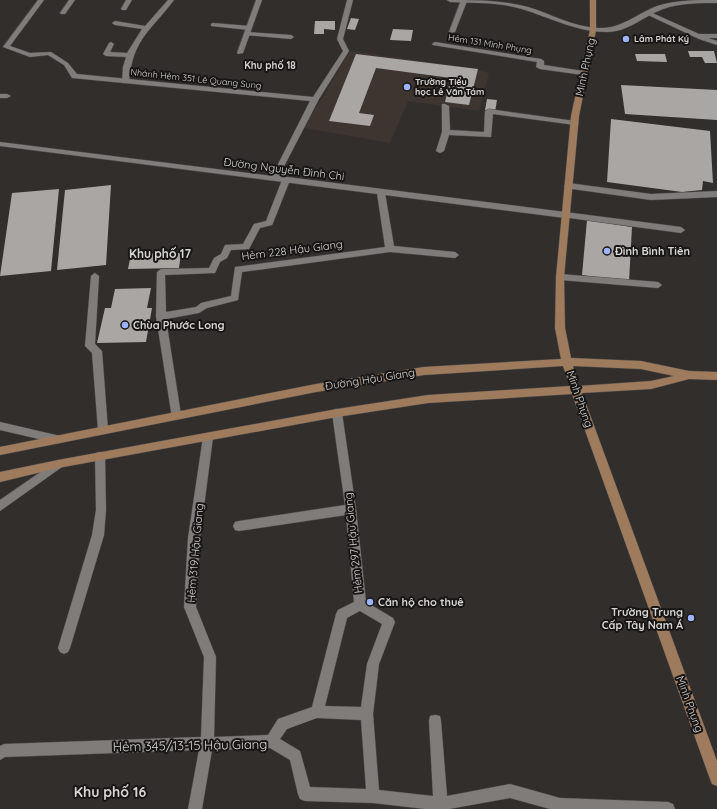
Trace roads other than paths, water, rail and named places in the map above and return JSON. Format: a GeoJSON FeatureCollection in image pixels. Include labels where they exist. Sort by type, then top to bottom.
{"type":"FeatureCollection","features":[{"type":"Feature","properties":{"kind":"main road","name":"Minh Phụng"},"geometry":{"type":"LineString","coordinates":[[593,0],[593,30],[583,73],[575,122],[565,215],[560,277],[560,328],[567,362],[576,390],[717,779]]}},
{"type":"Feature","properties":{"kind":"main road","name":"Đường Hậu Giang"},"geometry":{"type":"LineString","coordinates":[[0,451],[316,388],[424,371],[567,362],[640,365],[688,375],[717,376]]}},
{"type":"Feature","properties":{"kind":"main road","name":"Đường Hậu Giang"},"geometry":{"type":"LineString","coordinates":[[0,477],[100,456],[337,413],[428,399],[651,385],[688,375]]}},
{"type":"Feature","properties":{"kind":"street","name":"Nhánh Hẻm 351 Lê Quang Sung"},"geometry":{"type":"LineString","coordinates":[[41,0],[6,48],[30,55],[49,53],[66,64],[75,76],[315,99]]}},
{"type":"Feature","properties":{"kind":"street"},"geometry":{"type":"LineString","coordinates":[[63,13],[72,0]]}},
{"type":"Feature","properties":{"kind":"street"},"geometry":{"type":"LineString","coordinates":[[124,9],[129,0]]}},
{"type":"Feature","properties":{"kind":"street"},"geometry":{"type":"LineString","coordinates":[[125,81],[125,68],[129,55],[146,28],[171,0]]}},
{"type":"Feature","properties":{"kind":"street"},"geometry":{"type":"LineString","coordinates":[[240,53],[259,0]]}},
{"type":"Feature","properties":{"kind":"street"},"geometry":{"type":"LineString","coordinates":[[274,179],[315,99],[346,50],[340,39],[350,0]]}},
{"type":"Feature","properties":{"kind":"street"},"geometry":{"type":"LineString","coordinates":[[450,0],[513,4],[550,18],[593,30],[619,29],[664,6],[681,2],[716,0]]}},
{"type":"Feature","properties":{"kind":"street"},"geometry":{"type":"LineString","coordinates":[[452,32],[464,0]]}},
{"type":"Feature","properties":{"kind":"street"},"geometry":{"type":"LineString","coordinates":[[648,14],[704,40],[717,43]]}},
{"type":"Feature","properties":{"kind":"street"},"geometry":{"type":"LineString","coordinates":[[115,24],[146,28]]}},
{"type":"Feature","properties":{"kind":"street"},"geometry":{"type":"LineString","coordinates":[[213,25],[291,37]]}},
{"type":"Feature","properties":{"kind":"street"},"geometry":{"type":"LineString","coordinates":[[698,36],[717,36]]}},
{"type":"Feature","properties":{"kind":"street"},"geometry":{"type":"LineString","coordinates":[[111,44],[106,54],[129,55]]}},
{"type":"Feature","properties":{"kind":"street","name":"Hẻm 131 Minh Phụng"},"geometry":{"type":"LineString","coordinates":[[435,44],[541,61],[540,67],[583,73]]}},
{"type":"Feature","properties":{"kind":"street"},"geometry":{"type":"LineString","coordinates":[[440,151],[446,132],[445,106]]}},
{"type":"Feature","properties":{"kind":"street"},"geometry":{"type":"LineString","coordinates":[[446,132],[488,136],[489,111],[575,122]]}},
{"type":"Feature","properties":{"kind":"street","name":"Đường Nguyễn Đình Chi"},"geometry":{"type":"LineString","coordinates":[[0,144],[681,230]]}},
{"type":"Feature","properties":{"kind":"street","name":"Hẻm 228 Hậu Giang"},"geometry":{"type":"LineString","coordinates":[[176,415],[161,316],[161,272],[212,271],[218,260],[224,256],[228,247],[246,247],[256,226],[269,223],[286,180]]}},
{"type":"Feature","properties":{"kind":"street"},"geometry":{"type":"LineString","coordinates":[[568,186],[651,196],[717,194]]}},
{"type":"Feature","properties":{"kind":"street"},"geometry":{"type":"LineString","coordinates":[[381,193],[390,249]]}},
{"type":"Feature","properties":{"kind":"street","name":"Hẻm 228 Hậu Giang"},"geometry":{"type":"LineString","coordinates":[[161,316],[199,310],[204,305],[234,298],[238,269],[390,249],[455,255]]}},
{"type":"Feature","properties":{"kind":"street"},"geometry":{"type":"LineString","coordinates":[[95,276],[90,346],[97,351],[103,430]]}},
{"type":"Feature","properties":{"kind":"street"},"geometry":{"type":"LineString","coordinates":[[560,277],[658,285]]}},
{"type":"Feature","properties":{"kind":"street","name":"Hẻm 297 Hậu Giang"},"geometry":{"type":"LineString","coordinates":[[337,413],[351,509],[360,605],[389,622],[373,664],[367,714],[373,796]]}},
{"type":"Feature","properties":{"kind":"street","name":"Đường Hậu Giang"},"geometry":{"type":"LineString","coordinates":[[0,426],[56,439]]}},
{"type":"Feature","properties":{"kind":"street","name":"Hẻm 319 Hậu Giang"},"geometry":{"type":"LineString","coordinates":[[195,809],[207,743],[210,657],[190,608],[194,538],[208,437]]}},
{"type":"Feature","properties":{"kind":"street"},"geometry":{"type":"LineString","coordinates":[[64,648],[98,535],[101,510],[100,456]]}},
{"type":"Feature","properties":{"kind":"street","name":"Đường Hậu Giang"},"geometry":{"type":"LineString","coordinates":[[0,506],[58,464]]}},
{"type":"Feature","properties":{"kind":"street"},"geometry":{"type":"LineString","coordinates":[[239,526],[351,509]]}},
{"type":"Feature","properties":{"kind":"street"},"geometry":{"type":"LineString","coordinates":[[316,712],[342,614],[360,605]]}},
{"type":"Feature","properties":{"kind":"street"},"geometry":{"type":"LineString","coordinates":[[272,741],[283,724],[316,712],[367,714]]}},
{"type":"Feature","properties":{"kind":"street"},"geometry":{"type":"LineString","coordinates":[[435,721],[441,807]]}},
{"type":"Feature","properties":{"kind":"street","name":"Hẻm 345/13-15 Hậu Giang"},"geometry":{"type":"LineString","coordinates":[[0,753],[4,750],[272,741],[295,756],[306,794],[373,796]]}},
{"type":"Feature","properties":{"kind":"street"},"geometry":{"type":"LineString","coordinates":[[373,796],[441,807],[510,791],[560,807],[668,809]]}},
{"type":"Feature","properties":{"kind":"place","name":"Lâm Phát Ký"},"geometry":{"type":"Point","coordinates":[626,39]}},
{"type":"Feature","properties":{"kind":"place","name":"Trường Tiểu học Lê Văn Tám"},"geometry":{"type":"Point","coordinates":[407,87]}},
{"type":"Feature","properties":{"kind":"place","name":"Đình Bình Tiên"},"geometry":{"type":"Point","coordinates":[607,251]}},
{"type":"Feature","properties":{"kind":"place","name":"Chùa Phước Long"},"geometry":{"type":"Point","coordinates":[125,325]}},
{"type":"Feature","properties":{"kind":"place","name":"Căn hộ cho thuê"},"geometry":{"type":"Point","coordinates":[370,602]}},
{"type":"Feature","properties":{"kind":"place","name":"Trường Trung Cấp Tây Nam Á"},"geometry":{"type":"Point","coordinates":[691,618]}},
{"type":"Feature","properties":{"kind":"district","name":"Khu phố 18"},"geometry":{"type":"Point","coordinates":[270,65]}},
{"type":"Feature","properties":{"kind":"district","name":"Khu phố 17"},"geometry":{"type":"Point","coordinates":[160,254]}},
{"type":"Feature","properties":{"kind":"district","name":"Khu phố 16"},"geometry":{"type":"Point","coordinates":[110,792]}}]}
